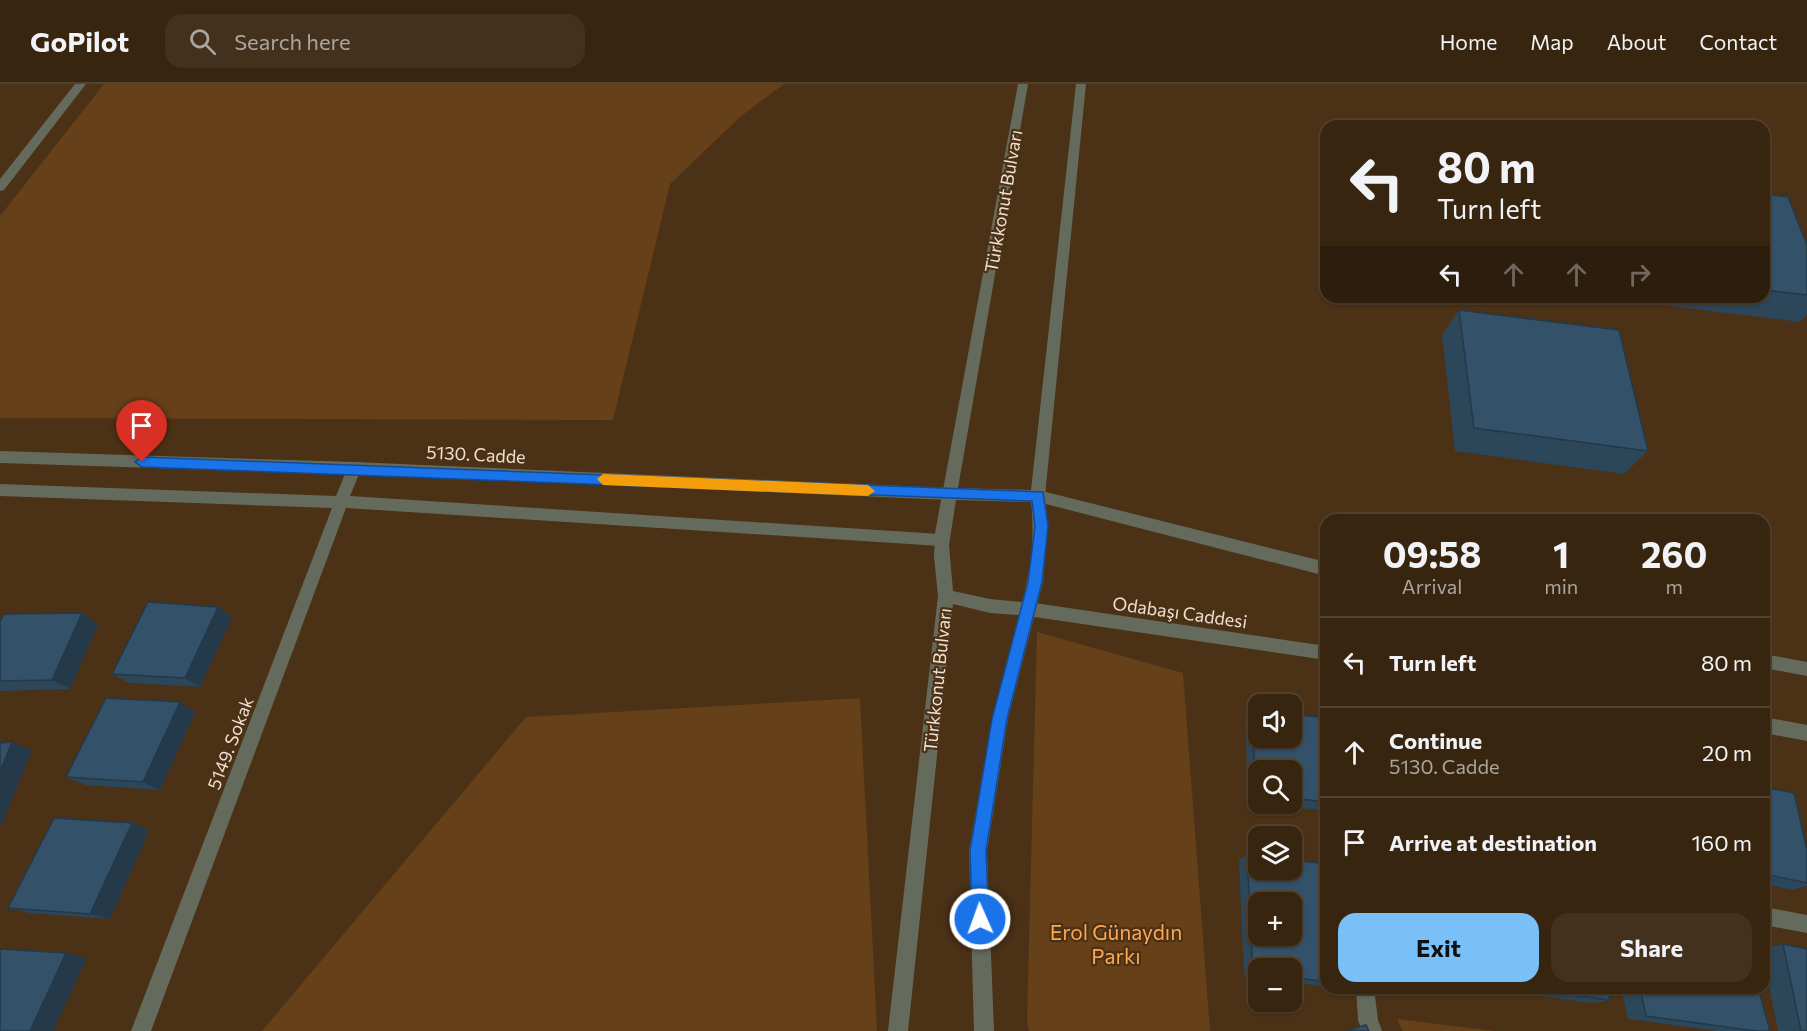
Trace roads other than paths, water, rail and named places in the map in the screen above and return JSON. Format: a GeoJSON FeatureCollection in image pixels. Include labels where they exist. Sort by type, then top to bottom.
{"type":"FeatureCollection","features":[{"type":"Feature","properties":{"kind":"street"},"geometry":{"type":"LineString","coordinates":[[0,187],[81,84]]}},
{"type":"Feature","properties":{"kind":"street","name":"Türkkonut Bulvarı"},"geometry":{"type":"LineString","coordinates":[[898,1031],[946,596],[941,568],[940,540],[1023,84]]}},
{"type":"Feature","properties":{"kind":"street"},"geometry":{"type":"LineString","coordinates":[[984,1031],[978,851],[1000,719],[1040,552],[1041,526],[1038,496],[1081,84]]}},
{"type":"Feature","properties":{"kind":"street","name":"5130. Cadde"},"geometry":{"type":"LineString","coordinates":[[0,458],[354,468],[1038,496]]}},
{"type":"Feature","properties":{"kind":"street","name":"5149. Sokak"},"geometry":{"type":"LineString","coordinates":[[141,1031],[354,468]]}},
{"type":"Feature","properties":{"kind":"street"},"geometry":{"type":"LineString","coordinates":[[0,490],[343,502],[940,540]]}},
{"type":"Feature","properties":{"kind":"street"},"geometry":{"type":"LineString","coordinates":[[1038,496],[1320,567]]}},
{"type":"Feature","properties":{"kind":"street","name":"Odabaşı Caddesi"},"geometry":{"type":"LineString","coordinates":[[946,596],[990,606],[1028,609],[1320,652]]}},
{"type":"Feature","properties":{"kind":"street"},"geometry":{"type":"LineString","coordinates":[[1770,662],[1807,669]]}},
{"type":"Feature","properties":{"kind":"street"},"geometry":{"type":"LineString","coordinates":[[1770,726],[1807,733]]}},
{"type":"Feature","properties":{"kind":"street"},"geometry":{"type":"LineString","coordinates":[[1770,917],[1807,924]]}},
{"type":"Feature","properties":{"kind":"street"},"geometry":{"type":"LineString","coordinates":[[1366,994],[1368,1020],[1372,1031]]}},
{"type":"Feature","properties":{"kind":"park label","name":"Erol Günaydın Parkı"},"geometry":{"type":"Point","coordinates":[1116,943]}}]}
